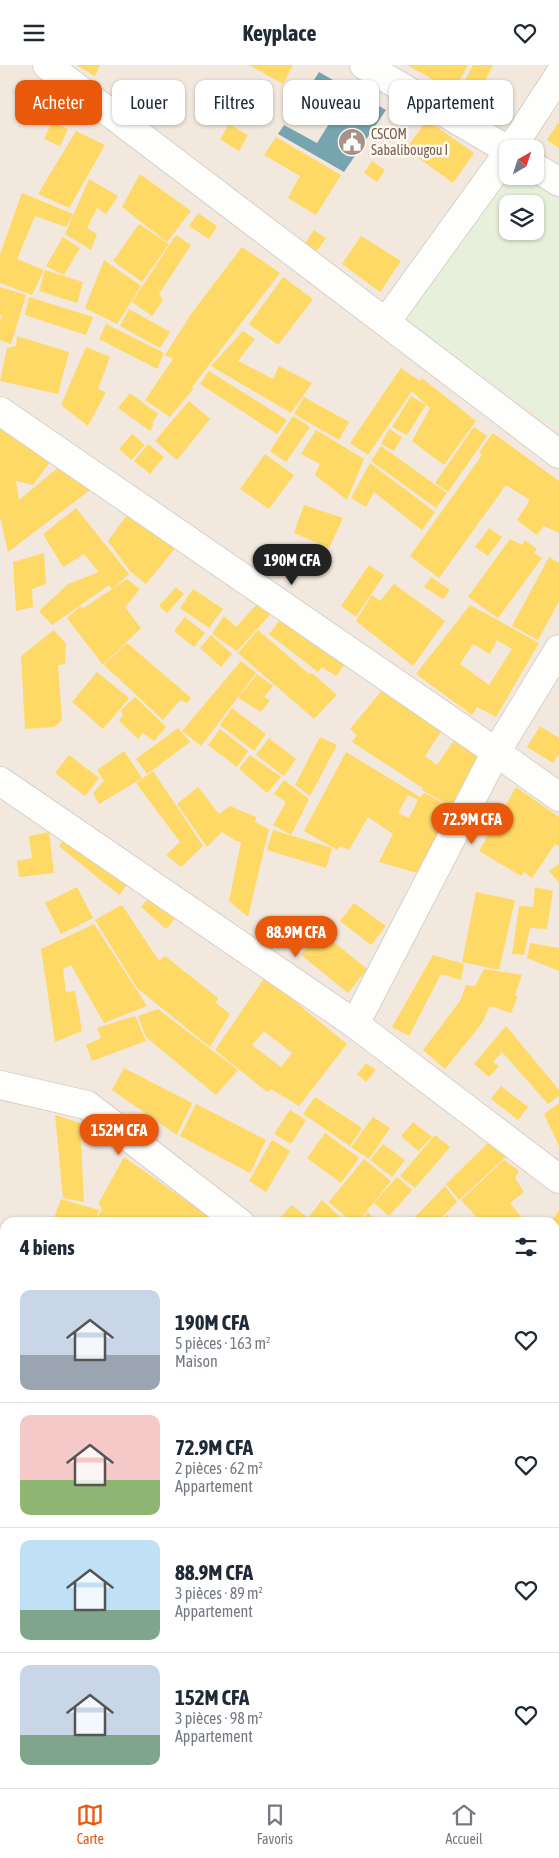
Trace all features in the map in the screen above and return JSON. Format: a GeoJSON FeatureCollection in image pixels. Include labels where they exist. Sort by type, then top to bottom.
{"type":"FeatureCollection","features":[{"type":"Feature","properties":{"kind":"street"},"geometry":{"type":"LineString","coordinates":[[47,65],[559,454]]}},
{"type":"Feature","properties":{"kind":"street"},"geometry":{"type":"LineString","coordinates":[[364,65],[499,145]]}},
{"type":"Feature","properties":{"kind":"street"},"geometry":{"type":"LineString","coordinates":[[516,140],[559,75]]}},
{"type":"Feature","properties":{"kind":"street"},"geometry":{"type":"LineString","coordinates":[[386,323],[499,165]]}},
{"type":"Feature","properties":{"kind":"street"},"geometry":{"type":"LineString","coordinates":[[544,173],[559,182]]}},
{"type":"Feature","properties":{"kind":"street"},"geometry":{"type":"LineString","coordinates":[[0,411],[559,797]]}},
{"type":"Feature","properties":{"kind":"street"},"geometry":{"type":"LineString","coordinates":[[355,1024],[496,752],[559,649]]}},
{"type":"Feature","properties":{"kind":"street"},"geometry":{"type":"LineString","coordinates":[[0,781],[355,1024],[559,1179]]}},
{"type":"Feature","properties":{"kind":"street"},"geometry":{"type":"LineString","coordinates":[[0,1085],[87,1105],[232,1217]]}},
{"type":"Feature","properties":{"kind":"shaded area"},"geometry":{"type":"Polygon","coordinates":[[[0,65],[559,65],[559,1217],[0,1217],[0,65]]]}},
{"type":"Feature","properties":{"kind":"green space"},"geometry":{"type":"Polygon","coordinates":[[[500,185],[537,185],[559,201],[559,430],[388,310],[500,185]]]}},
{"type":"Feature","properties":{"kind":"building: Logements"},"geometry":{"type":"Polygon","coordinates":[[[76,65],[100,65],[95,76],[76,65]]]}},
{"type":"Feature","properties":{"kind":"building: Logements"},"geometry":{"type":"Polygon","coordinates":[[[249,65],[293,65],[285,80],[283,80],[283,84],[249,65]]]}},
{"type":"Feature","properties":{"kind":"building: Logements"},"geometry":{"type":"Polygon","coordinates":[[[407,65],[468,65],[460,80],[434,80],[407,65]]]}},
{"type":"Feature","properties":{"kind":"building: Logements"},"geometry":{"type":"Polygon","coordinates":[[[473,65],[493,65],[486,80],[465,80],[473,65]]]}},
{"type":"Feature","properties":{"kind":"building: Logements"},"geometry":{"type":"Polygon","coordinates":[[[559,124],[559,148],[547,140],[559,124]]]}},
{"type":"Feature","properties":{"kind":"building: Logements"},"geometry":{"type":"Polygon","coordinates":[[[51,125],[59,125],[68,129],[60,146],[44,139],[51,125]]]}},
{"type":"Feature","properties":{"kind":"building: Logements"},"geometry":{"type":"Polygon","coordinates":[[[228,125],[248,135],[239,151],[220,139],[228,125]]]}},
{"type":"Feature","properties":{"kind":"building: Logements"},"geometry":{"type":"Polygon","coordinates":[[[423,125],[434,125],[474,153],[453,183],[406,149],[423,125]]]}},
{"type":"Feature","properties":{"kind":"building: Logements"},"geometry":{"type":"Polygon","coordinates":[[[76,131],[105,145],[69,208],[38,194],[76,131]]]}},
{"type":"Feature","properties":{"kind":"building: Logements"},"geometry":{"type":"Polygon","coordinates":[[[276,137],[341,175],[316,215],[288,198],[300,176],[264,155],[276,137]]]}},
{"type":"Feature","properties":{"kind":"building: Logements"},"geometry":{"type":"Polygon","coordinates":[[[372,161],[385,170],[377,182],[364,173],[372,161]]]}},
{"type":"Feature","properties":{"kind":"building: Logements"},"geometry":{"type":"Polygon","coordinates":[[[140,174],[191,211],[167,242],[122,207],[140,174]]]}},
{"type":"Feature","properties":{"kind":"building: Logements"},"geometry":{"type":"Polygon","coordinates":[[[89,179],[118,196],[106,214],[97,208],[87,228],[97,234],[91,250],[65,234],[89,179]]]}},
{"type":"Feature","properties":{"kind":"building: Logements"},"geometry":{"type":"Polygon","coordinates":[[[22,193],[73,214],[66,227],[35,216],[17,259],[44,270],[32,295],[0,283],[0,254],[22,193]]]}},
{"type":"Feature","properties":{"kind":"building: Logements"},"geometry":{"type":"Polygon","coordinates":[[[198,213],[217,226],[209,239],[189,226],[198,213]]]}},
{"type":"Feature","properties":{"kind":"building: Logements"},"geometry":{"type":"Polygon","coordinates":[[[139,224],[169,244],[142,282],[113,261],[139,224]]]}},
{"type":"Feature","properties":{"kind":"building: Logements"},"geometry":{"type":"Polygon","coordinates":[[[314,230],[326,238],[317,251],[305,243],[314,230]]]}},
{"type":"Feature","properties":{"kind":"building: Logements"},"geometry":{"type":"Polygon","coordinates":[[[176,235],[191,245],[159,294],[163,300],[152,316],[132,302],[176,235]]]}},
{"type":"Feature","properties":{"kind":"building: Logements"},"geometry":{"type":"Polygon","coordinates":[[[361,236],[401,261],[380,292],[342,264],[361,236]]]}},
{"type":"Feature","properties":{"kind":"building: Logements"},"geometry":{"type":"Polygon","coordinates":[[[63,237],[80,248],[64,275],[46,266],[63,237]]]}},
{"type":"Feature","properties":{"kind":"building: Logements"},"geometry":{"type":"Polygon","coordinates":[[[242,247],[280,273],[170,417],[145,400],[173,359],[165,355],[191,314],[242,247]]]}},
{"type":"Feature","properties":{"kind":"building: Logements"},"geometry":{"type":"Polygon","coordinates":[[[104,260],[141,286],[117,324],[85,308],[104,260]]]}},
{"type":"Feature","properties":{"kind":"building: Logements"},"geometry":{"type":"Polygon","coordinates":[[[45,270],[83,282],[77,303],[39,291],[45,270]]]}},
{"type":"Feature","properties":{"kind":"building: Logements"},"geometry":{"type":"Polygon","coordinates":[[[283,277],[313,299],[278,345],[249,324],[283,277]]]}},
{"type":"Feature","properties":{"kind":"building: Logements"},"geometry":{"type":"Polygon","coordinates":[[[0,287],[26,295],[11,344],[0,340],[0,321],[2,315],[0,315],[0,287]]]}},
{"type":"Feature","properties":{"kind":"building: Logements"},"geometry":{"type":"Polygon","coordinates":[[[29,297],[93,317],[86,335],[25,315],[29,297]]]}},
{"type":"Feature","properties":{"kind":"building: Logements"},"geometry":{"type":"Polygon","coordinates":[[[129,309],[170,332],[160,348],[120,326],[129,309]]]}},
{"type":"Feature","properties":{"kind":"building: Logements"},"geometry":{"type":"Polygon","coordinates":[[[106,324],[164,353],[157,369],[99,339],[106,324]]]}},
{"type":"Feature","properties":{"kind":"building: Logements"},"geometry":{"type":"Polygon","coordinates":[[[243,331],[255,339],[238,361],[273,379],[279,366],[312,383],[291,413],[211,366],[243,331]]]}},
{"type":"Feature","properties":{"kind":"building: Logements"},"geometry":{"type":"Polygon","coordinates":[[[17,336],[69,352],[58,394],[0,381],[7,348],[16,346],[17,336]]]}},
{"type":"Feature","properties":{"kind":"building: Logements"},"geometry":{"type":"Polygon","coordinates":[[[86,347],[110,357],[98,389],[106,392],[88,426],[61,405],[86,347]]]}},
{"type":"Feature","properties":{"kind":"building: Logements"},"geometry":{"type":"Polygon","coordinates":[[[401,368],[420,381],[422,378],[476,421],[444,465],[412,441],[430,408],[412,391],[368,455],[350,443],[401,368]]]}},
{"type":"Feature","properties":{"kind":"building: Logements"},"geometry":{"type":"Polygon","coordinates":[[[209,371],[287,420],[277,434],[200,384],[209,371]]]}},
{"type":"Feature","properties":{"kind":"building: Logements"},"geometry":{"type":"Polygon","coordinates":[[[130,393],[158,414],[152,423],[154,424],[150,431],[118,408],[130,393]]]}},
{"type":"Feature","properties":{"kind":"building: Logements"},"geometry":{"type":"Polygon","coordinates":[[[411,396],[426,405],[407,435],[392,427],[411,396]]]}},
{"type":"Feature","properties":{"kind":"building: Logements"},"geometry":{"type":"Polygon","coordinates":[[[304,397],[349,422],[339,440],[294,414],[304,397]]]}},
{"type":"Feature","properties":{"kind":"building: Logements"},"geometry":{"type":"Polygon","coordinates":[[[189,401],[210,419],[177,460],[155,441],[189,401]]]}},
{"type":"Feature","properties":{"kind":"building: Logements"},"geometry":{"type":"Polygon","coordinates":[[[0,415],[56,454],[33,485],[16,481],[19,500],[67,460],[98,484],[8,552],[0,517],[0,415]]]}},
{"type":"Feature","properties":{"kind":"building: Logements"},"geometry":{"type":"Polygon","coordinates":[[[293,416],[310,427],[286,462],[270,451],[293,416]]]}},
{"type":"Feature","properties":{"kind":"building: Logements"},"geometry":{"type":"Polygon","coordinates":[[[474,427],[487,436],[448,492],[435,483],[474,427]]]}},
{"type":"Feature","properties":{"kind":"building: Logements"},"geometry":{"type":"Polygon","coordinates":[[[389,429],[402,437],[394,451],[381,444],[389,429]]]}},
{"type":"Feature","properties":{"kind":"building: Logements"},"geometry":{"type":"Polygon","coordinates":[[[316,430],[364,459],[347,500],[315,475],[320,464],[301,454],[316,430]]]}},
{"type":"Feature","properties":{"kind":"building: Logements"},"geometry":{"type":"Polygon","coordinates":[[[493,433],[559,481],[559,533],[544,526],[537,535],[517,520],[530,500],[506,485],[439,578],[410,556],[482,455],[479,452],[493,433]]]}},
{"type":"Feature","properties":{"kind":"building: Logements"},"geometry":{"type":"Polygon","coordinates":[[[132,434],[145,445],[131,460],[119,449],[132,434]]]}},
{"type":"Feature","properties":{"kind":"building: Logements"},"geometry":{"type":"Polygon","coordinates":[[[148,444],[164,457],[150,474],[134,461],[148,444]]]}},
{"type":"Feature","properties":{"kind":"building: Logements"},"geometry":{"type":"Polygon","coordinates":[[[381,446],[447,493],[436,508],[371,461],[381,446]]]}},
{"type":"Feature","properties":{"kind":"building: Logements"},"geometry":{"type":"Polygon","coordinates":[[[265,454],[294,475],[269,509],[240,489],[265,454]]]}},
{"type":"Feature","properties":{"kind":"building: Logements"},"geometry":{"type":"Polygon","coordinates":[[[370,463],[435,512],[422,530],[374,492],[366,507],[351,498],[370,463]]]}},
{"type":"Feature","properties":{"kind":"building: Logements"},"geometry":{"type":"Polygon","coordinates":[[[304,505],[343,518],[329,548],[294,533],[304,505]]]}},
{"type":"Feature","properties":{"kind":"building: Logements"},"geometry":{"type":"Polygon","coordinates":[[[76,508],[129,574],[112,589],[109,585],[52,625],[39,611],[68,584],[99,572],[84,554],[63,567],[43,534],[76,508]]]}},
{"type":"Feature","properties":{"kind":"building: Logements"},"geometry":{"type":"Polygon","coordinates":[[[127,515],[180,542],[146,584],[130,571],[108,541],[127,515]]]}},
{"type":"Feature","properties":{"kind":"building: Logements"},"geometry":{"type":"Polygon","coordinates":[[[489,528],[502,537],[488,556],[475,547],[489,528]]]}},
{"type":"Feature","properties":{"kind":"building: Logements"},"geometry":{"type":"Polygon","coordinates":[[[510,539],[522,545],[525,540],[537,549],[534,553],[542,558],[498,618],[468,597],[510,539]]]}},
{"type":"Feature","properties":{"kind":"building: Logements"},"geometry":{"type":"Polygon","coordinates":[[[44,553],[46,584],[32,589],[33,607],[16,611],[13,562],[44,553]]]}},
{"type":"Feature","properties":{"kind":"building: Logements"},"geometry":{"type":"Polygon","coordinates":[[[549,557],[559,563],[559,601],[538,640],[512,626],[549,557]]]}},
{"type":"Feature","properties":{"kind":"building: Logements"},"geometry":{"type":"Polygon","coordinates":[[[369,565],[384,575],[356,617],[341,606],[369,565]]]}},
{"type":"Feature","properties":{"kind":"building: Logements"},"geometry":{"type":"Polygon","coordinates":[[[431,577],[450,590],[443,599],[424,587],[431,577]]]}},
{"type":"Feature","properties":{"kind":"building: Logements"},"geometry":{"type":"Polygon","coordinates":[[[127,579],[140,589],[125,607],[141,628],[103,665],[67,618],[81,606],[82,609],[127,579]]]}},
{"type":"Feature","properties":{"kind":"building: Logements"},"geometry":{"type":"Polygon","coordinates":[[[394,584],[445,621],[413,666],[356,621],[372,595],[380,601],[394,584]]]}},
{"type":"Feature","properties":{"kind":"building: Logements"},"geometry":{"type":"Polygon","coordinates":[[[176,587],[184,594],[167,613],[159,606],[176,587]]]}},
{"type":"Feature","properties":{"kind":"building: Logements"},"geometry":{"type":"Polygon","coordinates":[[[193,589],[223,609],[209,628],[180,608],[193,589]]]}},
{"type":"Feature","properties":{"kind":"building: Logements"},"geometry":{"type":"Polygon","coordinates":[[[260,601],[274,610],[237,651],[212,634],[224,616],[236,627],[260,601]]]}},
{"type":"Feature","properties":{"kind":"building: Logements"},"geometry":{"type":"Polygon","coordinates":[[[470,605],[539,643],[496,717],[477,707],[472,715],[416,674],[470,605]],[[497,640],[490,654],[473,644],[460,664],[489,685],[512,649],[497,640]]]}},
{"type":"Feature","properties":{"kind":"building: Logements"},"geometry":{"type":"Polygon","coordinates":[[[185,617],[205,633],[194,647],[174,631],[185,617]]]}},
{"type":"Feature","properties":{"kind":"building: Logements"},"geometry":{"type":"Polygon","coordinates":[[[281,619],[347,661],[336,676],[322,667],[318,672],[269,634],[281,619]]]}},
{"type":"Feature","properties":{"kind":"building: Logements"},"geometry":{"type":"Polygon","coordinates":[[[54,630],[66,644],[65,664],[58,665],[62,720],[54,727],[25,729],[21,656],[54,630]]]}},
{"type":"Feature","properties":{"kind":"building: Logements"},"geometry":{"type":"Polygon","coordinates":[[[258,630],[309,674],[312,673],[337,695],[314,719],[238,653],[258,630]]]}},
{"type":"Feature","properties":{"kind":"building: Logements"},"geometry":{"type":"Polygon","coordinates":[[[211,635],[232,654],[221,667],[200,648],[211,635]]]}},
{"type":"Feature","properties":{"kind":"building: Logements"},"geometry":{"type":"Polygon","coordinates":[[[127,643],[191,698],[187,703],[180,700],[163,720],[104,665],[127,643]]]}},
{"type":"Feature","properties":{"kind":"building: Logements"},"geometry":{"type":"Polygon","coordinates":[[[241,661],[256,673],[201,746],[182,731],[241,661]]]}},
{"type":"Feature","properties":{"kind":"building: Logements"},"geometry":{"type":"Polygon","coordinates":[[[97,672],[129,698],[103,729],[72,702],[97,672]]]}},
{"type":"Feature","properties":{"kind":"building: Logements"},"geometry":{"type":"Polygon","coordinates":[[[257,674],[273,686],[264,697],[270,700],[261,712],[238,698],[257,674]]]}},
{"type":"Feature","properties":{"kind":"building: Logements"},"geometry":{"type":"Polygon","coordinates":[[[384,688],[442,730],[425,756],[437,765],[455,739],[481,758],[454,808],[422,790],[423,788],[352,742],[357,735],[350,729],[384,688]]]}},
{"type":"Feature","properties":{"kind":"building: Logements"},"geometry":{"type":"Polygon","coordinates":[[[135,697],[166,727],[154,741],[143,733],[138,739],[119,721],[123,715],[121,710],[135,697]]]}},
{"type":"Feature","properties":{"kind":"building: Logements"},"geometry":{"type":"Polygon","coordinates":[[[232,708],[266,734],[254,751],[220,725],[232,708]]]}},
{"type":"Feature","properties":{"kind":"building: Logements"},"geometry":{"type":"Polygon","coordinates":[[[540,726],[559,738],[559,754],[553,763],[527,747],[540,726]]]}},
{"type":"Feature","properties":{"kind":"building: Logements"},"geometry":{"type":"Polygon","coordinates":[[[178,728],[190,742],[147,774],[136,759],[178,728]]]}},
{"type":"Feature","properties":{"kind":"building: Logements"},"geometry":{"type":"Polygon","coordinates":[[[220,729],[248,751],[237,767],[208,745],[220,729]]]}},
{"type":"Feature","properties":{"kind":"building: Logements"},"geometry":{"type":"Polygon","coordinates":[[[320,737],[337,745],[310,796],[295,785],[320,737]]]}},
{"type":"Feature","properties":{"kind":"building: Logements"},"geometry":{"type":"Polygon","coordinates":[[[269,738],[296,759],[284,776],[256,755],[269,738]]]}},
{"type":"Feature","properties":{"kind":"building: Logements"},"geometry":{"type":"Polygon","coordinates":[[[124,751],[142,778],[99,804],[93,793],[104,781],[97,770],[124,751]]]}},
{"type":"Feature","properties":{"kind":"building: Logements"},"geometry":{"type":"Polygon","coordinates":[[[346,752],[420,797],[424,793],[453,808],[417,873],[379,862],[393,834],[368,817],[349,850],[340,846],[337,850],[304,831],[346,752]],[[408,795],[398,813],[409,818],[418,800],[408,795]]]}},
{"type":"Feature","properties":{"kind":"building: Logements"},"geometry":{"type":"Polygon","coordinates":[[[69,755],[99,778],[85,796],[55,773],[69,755]]]}},
{"type":"Feature","properties":{"kind":"building: Logements"},"geometry":{"type":"Polygon","coordinates":[[[250,755],[281,777],[267,793],[239,769],[250,755]]]}},
{"type":"Feature","properties":{"kind":"building: Logements"},"geometry":{"type":"Polygon","coordinates":[[[153,771],[203,846],[181,867],[166,855],[180,842],[136,783],[153,771]]]}},
{"type":"Feature","properties":{"kind":"building: Logements"},"geometry":{"type":"Polygon","coordinates":[[[284,780],[309,799],[291,835],[273,825],[286,802],[274,794],[284,780]]]}},
{"type":"Feature","properties":{"kind":"building: Logements"},"geometry":{"type":"Polygon","coordinates":[[[198,787],[219,814],[230,806],[256,817],[255,822],[269,829],[248,917],[229,901],[241,842],[222,832],[207,847],[177,804],[198,787]]]}},
{"type":"Feature","properties":{"kind":"building: Logements"},"geometry":{"type":"Polygon","coordinates":[[[516,787],[559,817],[559,846],[555,844],[532,878],[524,872],[521,876],[479,851],[516,787]]]}},
{"type":"Feature","properties":{"kind":"building: Logements"},"geometry":{"type":"Polygon","coordinates":[[[273,830],[332,848],[326,868],[267,850],[273,830]]]}},
{"type":"Feature","properties":{"kind":"building: Logements"},"geometry":{"type":"Polygon","coordinates":[[[49,832],[54,873],[19,877],[17,861],[32,858],[29,836],[49,832]]]}},
{"type":"Feature","properties":{"kind":"building: Logements"},"geometry":{"type":"Polygon","coordinates":[[[70,832],[131,880],[119,895],[59,846],[70,832]]]}},
{"type":"Feature","properties":{"kind":"building: Logements"},"geometry":{"type":"Polygon","coordinates":[[[559,864],[559,883],[549,871],[559,864]]]}},
{"type":"Feature","properties":{"kind":"building: Logements"},"geometry":{"type":"Polygon","coordinates":[[[77,887],[93,918],[61,934],[45,903],[77,887]]]}},
{"type":"Feature","properties":{"kind":"building: Logements"},"geometry":{"type":"Polygon","coordinates":[[[535,887],[553,891],[547,929],[530,928],[524,955],[512,954],[519,906],[533,907],[535,887]]]}},
{"type":"Feature","properties":{"kind":"building: Logements"},"geometry":{"type":"Polygon","coordinates":[[[476,892],[515,900],[499,970],[462,962],[476,892]]]}},
{"type":"Feature","properties":{"kind":"building: Logements"},"geometry":{"type":"Polygon","coordinates":[[[152,894],[177,916],[166,929],[141,907],[152,894]]]}},
{"type":"Feature","properties":{"kind":"building: Logements"},"geometry":{"type":"Polygon","coordinates":[[[354,903],[386,926],[371,945],[340,921],[354,903]]]}},
{"type":"Feature","properties":{"kind":"building: Logements"},"geometry":{"type":"Polygon","coordinates":[[[122,905],[159,961],[165,956],[218,998],[216,1003],[230,1014],[210,1047],[137,988],[95,920],[122,905]]]}},
{"type":"Feature","properties":{"kind":"building: Logements"},"geometry":{"type":"Polygon","coordinates":[[[94,924],[147,1006],[104,1023],[71,965],[63,969],[66,992],[75,991],[82,1031],[55,1042],[41,949],[94,924]]]}},
{"type":"Feature","properties":{"kind":"building: Logements"},"geometry":{"type":"Polygon","coordinates":[[[320,931],[367,969],[348,993],[301,955],[320,931]]]}},
{"type":"Feature","properties":{"kind":"building: Logements"},"geometry":{"type":"Polygon","coordinates":[[[530,943],[559,948],[559,971],[527,958],[530,943]]]}},
{"type":"Feature","properties":{"kind":"building: Logements"},"geometry":{"type":"Polygon","coordinates":[[[433,955],[464,964],[461,980],[441,974],[409,1036],[392,1027],[433,955]]]}},
{"type":"Feature","properties":{"kind":"building: Logements"},"geometry":{"type":"Polygon","coordinates":[[[484,969],[522,975],[515,995],[518,996],[511,1013],[490,1006],[482,1023],[445,1069],[423,1050],[460,1001],[466,985],[475,986],[484,969]]]}},
{"type":"Feature","properties":{"kind":"building: Logements"},"geometry":{"type":"Polygon","coordinates":[[[265,977],[347,1044],[299,1106],[271,1089],[267,1092],[215,1050],[265,977]],[[264,1031],[252,1045],[281,1067],[292,1053],[264,1031]]]}},
{"type":"Feature","properties":{"kind":"building: Logements"},"geometry":{"type":"Polygon","coordinates":[[[158,1009],[238,1070],[216,1095],[146,1037],[138,1016],[158,1009]]]}},
{"type":"Feature","properties":{"kind":"building: Logements"},"geometry":{"type":"Polygon","coordinates":[[[135,1016],[146,1041],[92,1061],[86,1045],[101,1038],[97,1028],[135,1016]]]}},
{"type":"Feature","properties":{"kind":"building: Logements"},"geometry":{"type":"Polygon","coordinates":[[[506,1026],[559,1090],[559,1096],[548,1104],[502,1052],[493,1062],[499,1066],[489,1077],[474,1064],[506,1026]]]}},
{"type":"Feature","properties":{"kind":"building: Logements"},"geometry":{"type":"Polygon","coordinates":[[[366,1063],[376,1070],[366,1082],[357,1074],[366,1063]]]}},
{"type":"Feature","properties":{"kind":"building: Logements"},"geometry":{"type":"Polygon","coordinates":[[[124,1068],[192,1103],[177,1135],[112,1090],[124,1068]]]}},
{"type":"Feature","properties":{"kind":"building: Logements"},"geometry":{"type":"Polygon","coordinates":[[[501,1086],[528,1107],[518,1120],[491,1099],[501,1086]]]}},
{"type":"Feature","properties":{"kind":"building: Logements"},"geometry":{"type":"Polygon","coordinates":[[[315,1097],[362,1128],[350,1146],[303,1114],[315,1097]]]}},
{"type":"Feature","properties":{"kind":"building: Logements"},"geometry":{"type":"Polygon","coordinates":[[[559,1103],[559,1146],[544,1114],[559,1103]]]}},
{"type":"Feature","properties":{"kind":"building: Logements"},"geometry":{"type":"Polygon","coordinates":[[[196,1104],[266,1140],[250,1173],[180,1136],[196,1104]]]}},
{"type":"Feature","properties":{"kind":"building: Logements"},"geometry":{"type":"Polygon","coordinates":[[[290,1110],[306,1120],[291,1144],[274,1134],[290,1110]]]}},
{"type":"Feature","properties":{"kind":"building: Logements"},"geometry":{"type":"Polygon","coordinates":[[[55,1115],[80,1123],[84,1202],[63,1198],[55,1115]]]}},
{"type":"Feature","properties":{"kind":"building: Logements"},"geometry":{"type":"Polygon","coordinates":[[[373,1117],[390,1128],[369,1159],[351,1147],[373,1117]]]}},
{"type":"Feature","properties":{"kind":"building: Logements"},"geometry":{"type":"Polygon","coordinates":[[[413,1122],[432,1137],[418,1151],[401,1136],[413,1122]]]}},
{"type":"Feature","properties":{"kind":"building: Logements"},"geometry":{"type":"Polygon","coordinates":[[[325,1133],[359,1158],[341,1183],[307,1158],[325,1133]]]}},
{"type":"Feature","properties":{"kind":"building: Logements"},"geometry":{"type":"Polygon","coordinates":[[[435,1135],[450,1147],[415,1188],[400,1176],[435,1135]]]}},
{"type":"Feature","properties":{"kind":"building: Logements"},"geometry":{"type":"Polygon","coordinates":[[[272,1140],[290,1151],[266,1192],[249,1181],[272,1140]]]}},
{"type":"Feature","properties":{"kind":"building: Logements"},"geometry":{"type":"Polygon","coordinates":[[[491,1140],[507,1156],[459,1200],[446,1184],[491,1140]]]}},
{"type":"Feature","properties":{"kind":"building: Logements"},"geometry":{"type":"Polygon","coordinates":[[[383,1144],[405,1160],[392,1177],[370,1160],[383,1144]]]}},
{"type":"Feature","properties":{"kind":"building: Logements"},"geometry":{"type":"Polygon","coordinates":[[[124,1157],[209,1217],[98,1217],[102,1208],[98,1204],[124,1157]]]}},
{"type":"Feature","properties":{"kind":"building: Logements"},"geometry":{"type":"Polygon","coordinates":[[[364,1159],[391,1181],[362,1217],[346,1217],[329,1202],[364,1159]]]}},
{"type":"Feature","properties":{"kind":"building: Logements"},"geometry":{"type":"Polygon","coordinates":[[[504,1160],[519,1171],[515,1178],[524,1192],[510,1203],[522,1217],[477,1217],[461,1200],[504,1160]]]}},
{"type":"Feature","properties":{"kind":"building: Logements"},"geometry":{"type":"Polygon","coordinates":[[[397,1177],[412,1190],[389,1216],[374,1203],[397,1177]]]}},
{"type":"Feature","properties":{"kind":"building: Logements"},"geometry":{"type":"Polygon","coordinates":[[[445,1186],[457,1202],[442,1217],[415,1217],[445,1186]]]}},
{"type":"Feature","properties":{"kind":"building: Logements"},"geometry":{"type":"Polygon","coordinates":[[[61,1199],[99,1210],[97,1217],[54,1217],[61,1199]]]}},
{"type":"Feature","properties":{"kind":"building: Logements"},"geometry":{"type":"Polygon","coordinates":[[[322,1200],[340,1217],[309,1217],[322,1200]]]}},
{"type":"Feature","properties":{"kind":"building: Logements"},"geometry":{"type":"Polygon","coordinates":[[[292,1205],[307,1217],[281,1217],[292,1205]]]}},
{"type":"Feature","properties":{"kind":"building: Logements"},"geometry":{"type":"Polygon","coordinates":[[[559,1210],[559,1217],[554,1217],[559,1210]]]}},
{"type":"Feature","properties":{"kind":"building: Logements"},"geometry":{"type":"Polygon","coordinates":[[[368,1212],[372,1217],[364,1217],[368,1212]]]}},
{"type":"Feature","properties":{"kind":"building: Public"},"geometry":{"type":"Polygon","coordinates":[[[319,72],[333,80],[314,80],[319,72]]]}},
{"type":"Feature","properties":{"kind":"building: Public"},"geometry":{"type":"Polygon","coordinates":[[[379,106],[386,110],[379,120],[379,106]]]}},
{"type":"Feature","properties":{"kind":"building: Public"},"geometry":{"type":"Polygon","coordinates":[[[284,125],[317,143],[328,125],[376,125],[344,172],[278,134],[284,125]]]}},
{"type":"Feature","properties":{"kind":"place","name":"CSCOM Sabalibougou I"},"geometry":{"type":"Point","coordinates":[352,142]}}]}
